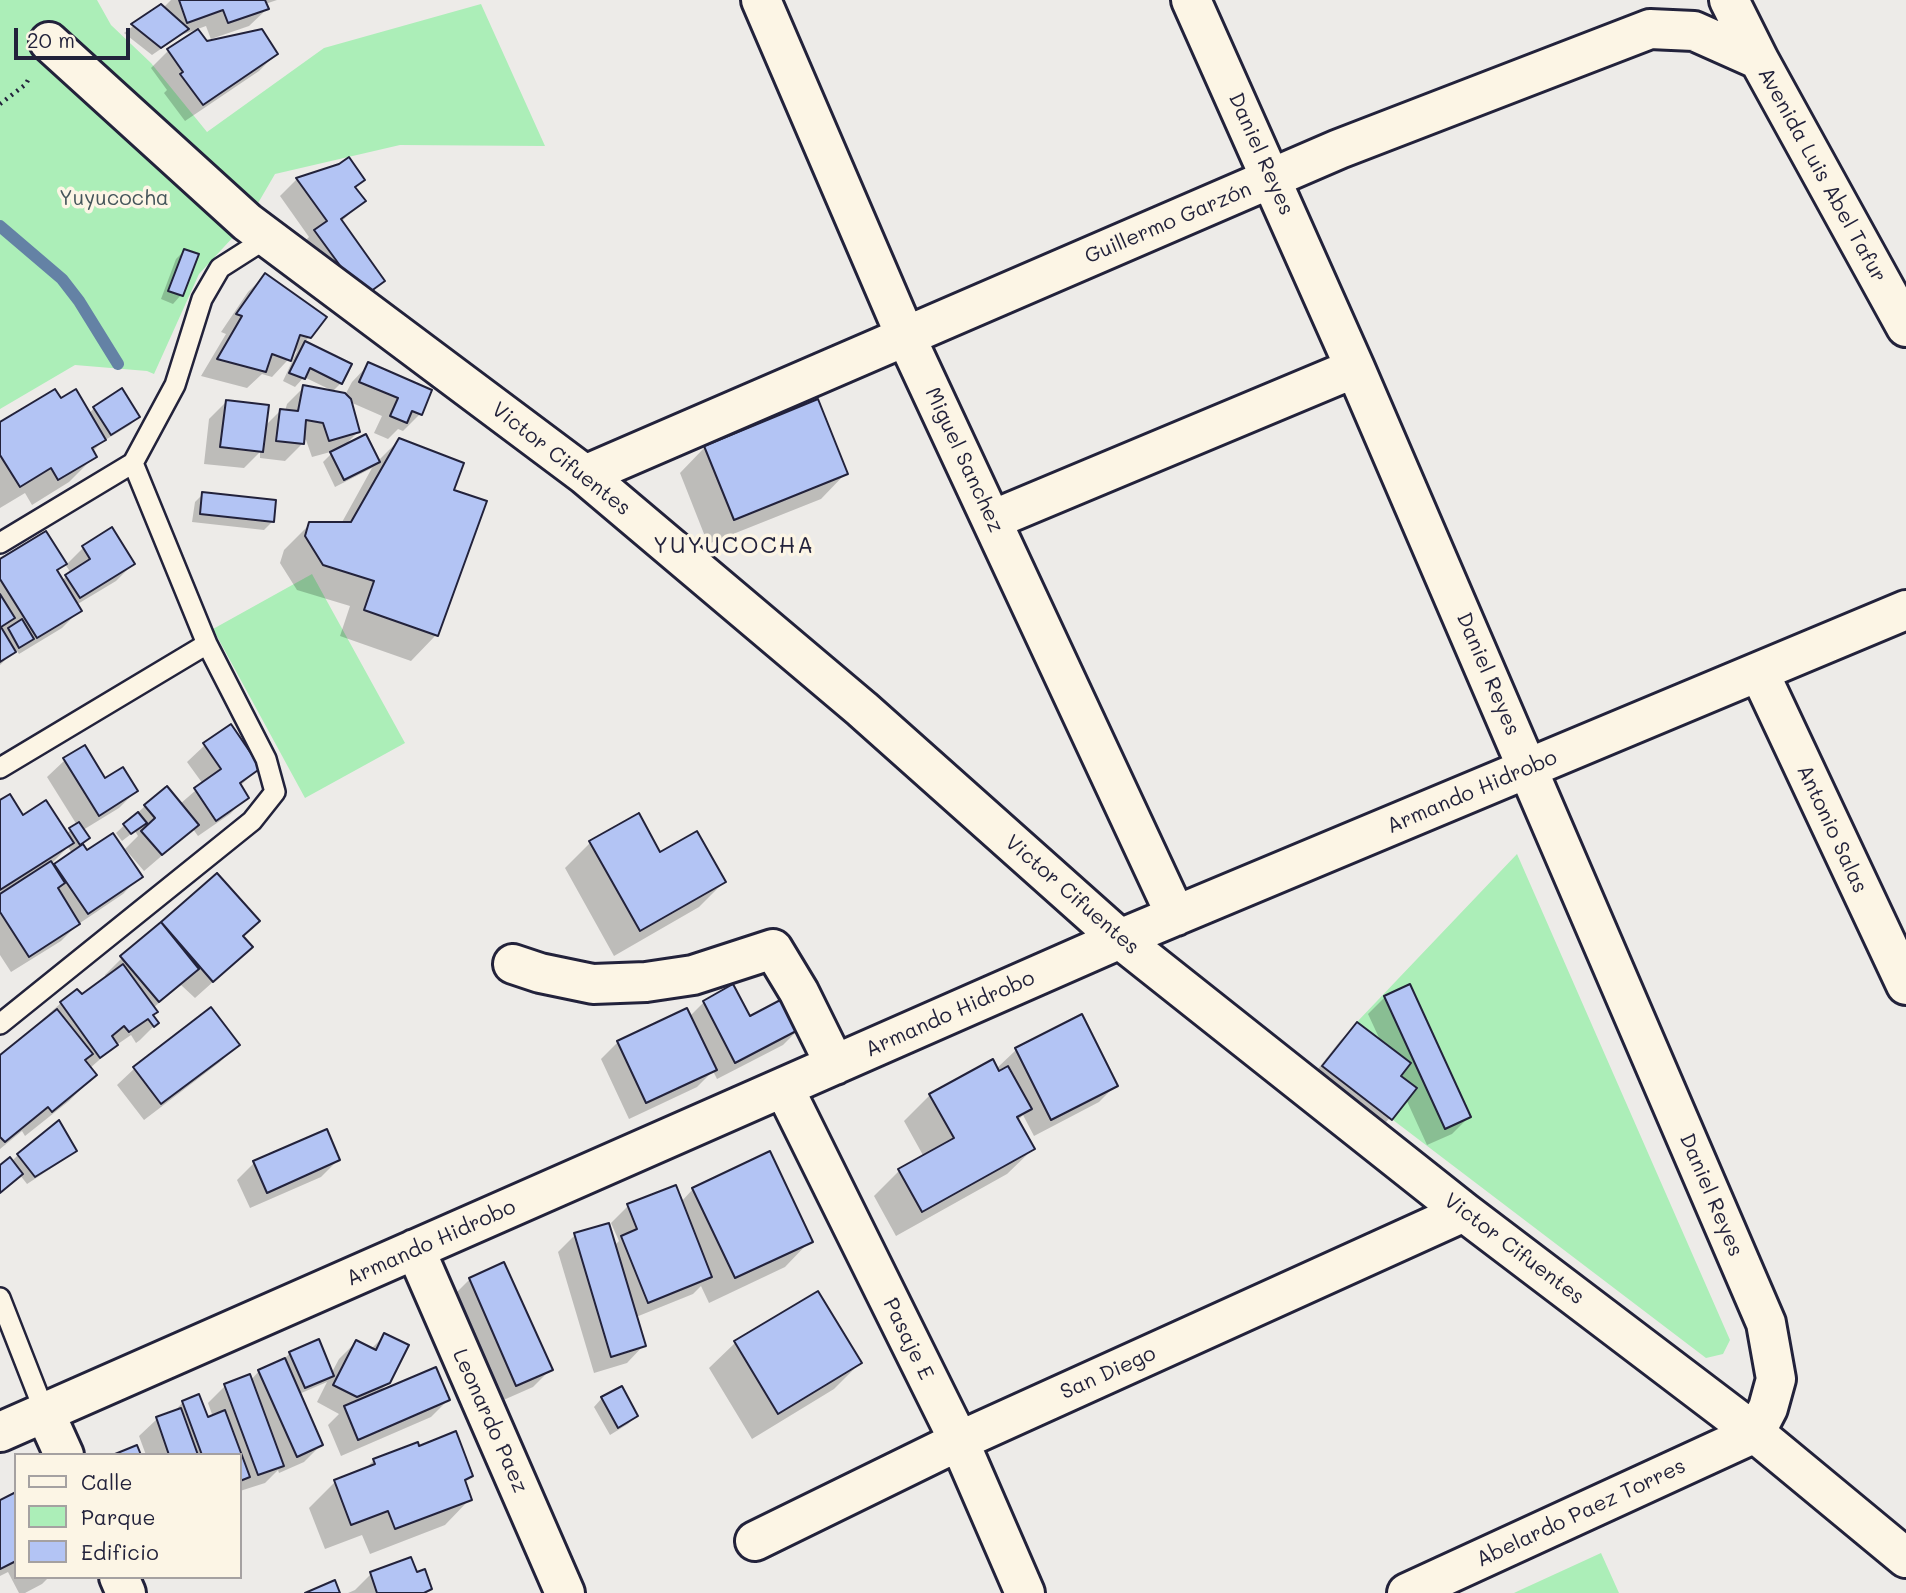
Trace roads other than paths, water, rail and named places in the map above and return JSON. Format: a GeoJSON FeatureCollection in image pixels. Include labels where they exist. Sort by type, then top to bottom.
{"type":"FeatureCollection","features":[{"type":"Feature","properties":{"kind":"street","name":"Miguel Sanchez"},"geometry":{"type":"LineString","coordinates":[[761,0],[905,335],[1176,916]]}},
{"type":"Feature","properties":{"kind":"street","name":"Daniel Reyes"},"geometry":{"type":"LineString","coordinates":[[1191,0],[1272,178],[1529,768],[1766,1323],[1776,1379],[1768,1408],[1755,1433]]}},
{"type":"Feature","properties":{"kind":"street","name":"Avenida Luis Abel Tafur"},"geometry":{"type":"LineString","coordinates":[[1729,0],[1759,60],[1906,327]]}},
{"type":"Feature","properties":{"kind":"street","name":"Guillermo Garzón"},"geometry":{"type":"LineString","coordinates":[[585,475],[1339,149],[1650,29],[1694,31],[1759,60]]}},
{"type":"Feature","properties":{"kind":"street","name":"Victor Cifuentes"},"geometry":{"type":"LineString","coordinates":[[49,42],[257,230],[585,475],[862,709],[1120,939],[1464,1212],[1755,1433],[1906,1558]]}},
{"type":"Feature","properties":{"kind":"street"},"geometry":{"type":"LineString","coordinates":[[992,520],[1355,368]]}},
{"type":"Feature","properties":{"kind":"street","name":"Armando Hidrobo"},"geometry":{"type":"LineString","coordinates":[[0,1432],[1120,939],[1906,610]]}},
{"type":"Feature","properties":{"kind":"street","name":"Antonio Salas"},"geometry":{"type":"LineString","coordinates":[[1759,672],[1906,985]]}},
{"type":"Feature","properties":{"kind":"street"},"geometry":{"type":"LineString","coordinates":[[513,964],[540,973],[593,984],[646,982],[694,975],[773,949],[799,992],[835,1065]]}},
{"type":"Feature","properties":{"kind":"street","name":"Pasaje E"},"geometry":{"type":"LineString","coordinates":[[783,1088],[959,1441],[1026,1593]]}},
{"type":"Feature","properties":{"kind":"street","name":"San Diego"},"geometry":{"type":"LineString","coordinates":[[755,1541],[959,1441],[1464,1212]]}},
{"type":"Feature","properties":{"kind":"street","name":"Leonardo Paez"},"geometry":{"type":"LineString","coordinates":[[415,1249],[565,1593]]}},
{"type":"Feature","properties":{"kind":"street"},"geometry":{"type":"LineString","coordinates":[[45,1413],[63,1453]]}},
{"type":"Feature","properties":{"kind":"street","name":"Abelardo Paez Torres"},"geometry":{"type":"LineString","coordinates":[[1407,1593],[1466,1581],[1755,1433]]}},
{"type":"Feature","properties":{"kind":"lane"},"geometry":{"type":"LineString","coordinates":[[0,542],[133,463],[175,385],[202,299],[220,268],[257,230]]}},
{"type":"Feature","properties":{"kind":"lane"},"geometry":{"type":"LineString","coordinates":[[0,1024],[252,821],[275,792],[266,760],[207,644],[133,463]]}},
{"type":"Feature","properties":{"kind":"lane"},"geometry":{"type":"LineString","coordinates":[[0,768],[207,644]]}},
{"type":"Feature","properties":{"kind":"lane"},"geometry":{"type":"LineString","coordinates":[[0,1298],[45,1413]]}},
{"type":"Feature","properties":{"kind":"waterway"},"geometry":{"type":"LineString","coordinates":[[0,226],[62,279],[118,364]]}},
{"type":"Feature","properties":{"kind":"district","name":"YUYUCOCHA"},"geometry":{"type":"Point","coordinates":[734,546]}},
{"type":"Feature","properties":{"kind":"park label","name":"Yuyucocha"},"geometry":{"type":"Point","coordinates":[114,199]}}]}
